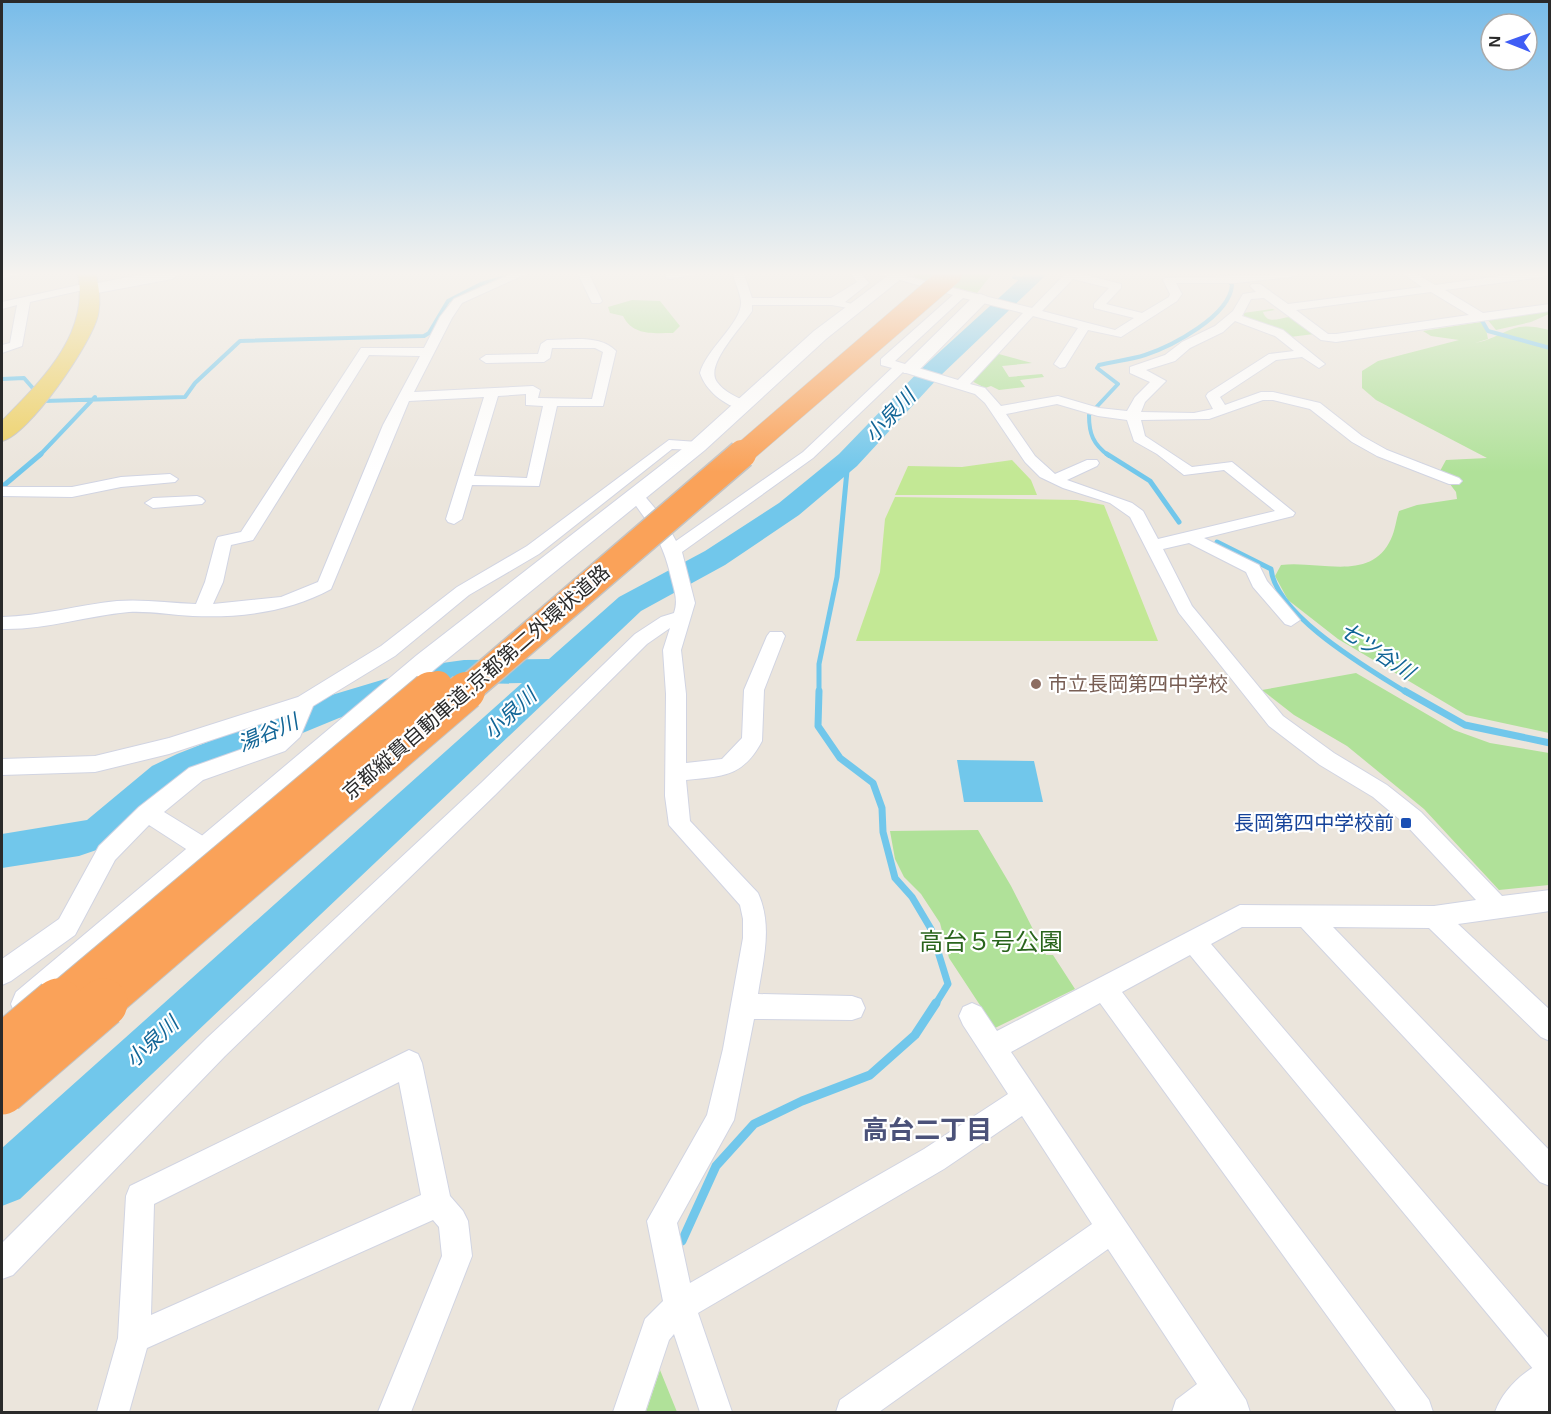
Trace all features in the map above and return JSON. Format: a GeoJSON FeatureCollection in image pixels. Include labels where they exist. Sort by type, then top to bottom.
{"type":"FeatureCollection","features":[{"type":"Feature","properties":{"kind":"highway"},"geometry":{"type":"LineString","coordinates":[[813,374],[843,340]]}},
{"type":"Feature","properties":{"kind":"highway","name":"京都縦貫自動車道;京都第二外環状道路"},"geometry":{"type":"LineString","coordinates":[[2,1050],[854,340]]}},
{"type":"Feature","properties":{"kind":"highway","name":"京都縦貫自動車道;京都第二外環状道路"},"geometry":{"type":"LineString","coordinates":[[2,1090],[874,340]]}},
{"type":"Feature","properties":{"kind":"main road"},"geometry":{"type":"LineString","coordinates":[[2,434],[44,389],[70,355],[77,340]]}},
{"type":"Feature","properties":{"kind":"street"},"geometry":{"type":"LineString","coordinates":[[2,349],[16,346],[17,340]]}},
{"type":"Feature","properties":{"kind":"street"},"geometry":{"type":"LineString","coordinates":[[2,623],[37,622],[134,605],[202,610],[259,606],[308,596],[326,585],[390,425],[434,340]]}},
{"type":"Feature","properties":{"kind":"street"},"geometry":{"type":"LineString","coordinates":[[725,340],[709,361],[706,373],[711,386],[718,393],[743,406]]}},
{"type":"Feature","properties":{"kind":"street"},"geometry":{"type":"LineString","coordinates":[[2,1026],[426,662],[698,447],[818,340]]}},
{"type":"Feature","properties":{"kind":"street"},"geometry":{"type":"LineString","coordinates":[[906,340],[886,362],[980,391],[999,411],[1028,455],[1044,473],[1117,498],[1129,506],[1137,514],[1185,609],[1202,634],[1276,720],[1327,759],[1380,790],[1413,818],[1496,906]]}},
{"type":"Feature","properties":{"kind":"street"},"geometry":{"type":"LineString","coordinates":[[674,554],[814,449],[940,340]]}},
{"type":"Feature","properties":{"kind":"street"},"geometry":{"type":"LineString","coordinates":[[959,384],[1003,340]]}},
{"type":"Feature","properties":{"kind":"street"},"geometry":{"type":"LineString","coordinates":[[1060,363],[1076,340]]}},
{"type":"Feature","properties":{"kind":"street"},"geometry":{"type":"LineString","coordinates":[[1153,544],[1287,513],[1227,465],[1189,472],[1162,451],[1139,438],[1131,416],[1135,404],[1159,381],[1135,370],[1170,358],[1196,340]]}},
{"type":"Feature","properties":{"kind":"street"},"geometry":{"type":"LineString","coordinates":[[1288,340],[1319,364]]}},
{"type":"Feature","properties":{"kind":"street"},"geometry":{"type":"LineString","coordinates":[[405,397],[533,390],[531,402],[598,403],[610,351],[598,344],[548,344],[544,358],[486,359]]}},
{"type":"Feature","properties":{"kind":"street"},"geometry":{"type":"LineString","coordinates":[[202,610],[214,582],[224,541],[247,536],[365,351],[427,352]]}},
{"type":"Feature","properties":{"kind":"street"},"geometry":{"type":"LineString","coordinates":[[1221,410],[1213,396],[1273,357],[1305,353]]}},
{"type":"Feature","properties":{"kind":"street"},"geometry":{"type":"LineString","coordinates":[[454,519],[492,392]]}},
{"type":"Feature","properties":{"kind":"street"},"geometry":{"type":"LineString","coordinates":[[999,411],[1059,400],[1092,410],[1131,416],[1194,417],[1261,396],[1301,402],[1315,406],[1357,439],[1382,453],[1454,481]]}},
{"type":"Feature","properties":{"kind":"street"},"geometry":{"type":"LineString","coordinates":[[466,480],[534,483],[551,402]]}},
{"type":"Feature","properties":{"kind":"street"},"geometry":{"type":"LineString","coordinates":[[2,973],[67,927],[107,853],[147,813],[196,774],[278,745],[299,717],[388,651],[463,591],[533,550],[669,444],[698,447]]}},
{"type":"Feature","properties":{"kind":"street"},"geometry":{"type":"LineString","coordinates":[[1056,479],[1092,463]]}},
{"type":"Feature","properties":{"kind":"street"},"geometry":{"type":"LineString","coordinates":[[2,492],[72,492],[121,482],[170,479]]}},
{"type":"Feature","properties":{"kind":"street"},"geometry":{"type":"LineString","coordinates":[[637,496],[658,522],[674,554],[684,610],[672,650],[676,694],[675,796],[681,825],[750,900],[755,919],[755,938],[736,1049],[720,1120],[662,1221],[681,1306],[716,1413]]}},
{"type":"Feature","properties":{"kind":"street"},"geometry":{"type":"LineString","coordinates":[[153,503],[197,501]]}},
{"type":"Feature","properties":{"kind":"street"},"geometry":{"type":"LineString","coordinates":[[1198,534],[1253,569],[1258,583],[1291,620]]}},
{"type":"Feature","properties":{"kind":"street"},"geometry":{"type":"LineString","coordinates":[[2,1264],[216,1047],[488,789],[641,639],[684,610]]}},
{"type":"Feature","properties":{"kind":"street"},"geometry":{"type":"LineString","coordinates":[[675,773],[728,768],[752,741],[754,690],[776,636]]}},
{"type":"Feature","properties":{"kind":"street"},"geometry":{"type":"LineString","coordinates":[[2,767],[95,764],[299,717]]}},
{"type":"Feature","properties":{"kind":"street"},"geometry":{"type":"LineString","coordinates":[[147,813],[208,851]]}},
{"type":"Feature","properties":{"kind":"street"},"geometry":{"type":"LineString","coordinates":[[993,1047],[1240,915],[1434,916],[1550,900]]}},
{"type":"Feature","properties":{"kind":"street"},"geometry":{"type":"LineString","coordinates":[[1306,916],[1550,1172]]}},
{"type":"Feature","properties":{"kind":"street"},"geometry":{"type":"LineString","coordinates":[[1434,916],[1550,1028]]}},
{"type":"Feature","properties":{"kind":"street"},"geometry":{"type":"LineString","coordinates":[[1193,941],[1550,1365]]}},
{"type":"Feature","properties":{"kind":"street"},"geometry":{"type":"LineString","coordinates":[[1104,988],[1417,1413]]}},
{"type":"Feature","properties":{"kind":"street"},"geometry":{"type":"LineString","coordinates":[[742,1006],[852,1008]]}},
{"type":"Feature","properties":{"kind":"street"},"geometry":{"type":"LineString","coordinates":[[972,1016],[1226,1400],[1188,1413]]}},
{"type":"Feature","properties":{"kind":"street"},"geometry":{"type":"LineString","coordinates":[[113,1413],[134,1338],[140,1196],[409,1063],[436,1203],[453,1221],[457,1257],[395,1413]]}},
{"type":"Feature","properties":{"kind":"street"},"geometry":{"type":"LineString","coordinates":[[628,1413],[656,1330],[681,1306],[934,1159],[1026,1098]]}},
{"type":"Feature","properties":{"kind":"street"},"geometry":{"type":"LineString","coordinates":[[134,1338],[436,1203]]}},
{"type":"Feature","properties":{"kind":"street"},"geometry":{"type":"LineString","coordinates":[[852,1413],[1112,1228]]}},
{"type":"Feature","properties":{"kind":"street"},"geometry":{"type":"LineString","coordinates":[[1518,1413],[1550,1381]]}},
{"type":"Feature","properties":{"kind":"green space"},"geometry":{"type":"Polygon","coordinates":[[[1459,340],[1485,340],[1475,343],[1486,340],[1549,340],[1549,733],[1466,715],[1338,639],[1288,600],[1275,576],[1281,565],[1343,567],[1371,561],[1382,553],[1391,539],[1399,511],[1417,505],[1457,499],[1456,492],[1440,471],[1446,460],[1487,458],[1376,400],[1362,388],[1362,371],[1378,361],[1459,340]]]}},
{"type":"Feature","properties":{"kind":"green space"},"geometry":{"type":"Polygon","coordinates":[[[995,353],[1032,363],[1002,366],[1009,377],[1042,374],[1044,377],[1020,380],[1025,387],[999,390],[991,386],[985,388],[970,380],[995,353]]]}},
{"type":"Feature","properties":{"kind":"green space"},"geometry":{"type":"Polygon","coordinates":[[[1012,460],[1031,480],[1037,495],[895,495],[908,466],[962,467],[1012,460]]]}},
{"type":"Feature","properties":{"kind":"green space"},"geometry":{"type":"Polygon","coordinates":[[[895,497],[1077,500],[1104,505],[1158,641],[856,641],[880,572],[885,519],[895,497]]]}},
{"type":"Feature","properties":{"kind":"green space"},"geometry":{"type":"Polygon","coordinates":[[[1356,673],[1454,730],[1490,743],[1549,753],[1549,885],[1499,890],[1424,809],[1347,746],[1294,715],[1262,690],[1356,673]]]}},
{"type":"Feature","properties":{"kind":"green space","name":"高台５号公園"},"geometry":{"type":"Polygon","coordinates":[[[978,830],[1011,886],[1046,955],[1053,955],[1075,989],[995,1028],[949,958],[940,923],[921,894],[904,877],[895,859],[890,831],[978,830]]]}},
{"type":"Feature","properties":{"kind":"green space"},"geometry":{"type":"Polygon","coordinates":[[[660,1370],[677,1412],[646,1412],[660,1370]]]}},
{"type":"Feature","properties":{"kind":"water"},"geometry":{"type":"Polygon","coordinates":[[[957,760],[1034,761],[1043,802],[964,802],[957,760]]]}},
{"type":"Feature","properties":{"kind":"waterway"},"geometry":{"type":"LineString","coordinates":[[93,400],[185,397],[195,383],[240,341],[277,340]]}},
{"type":"Feature","properties":{"kind":"waterway","name":"小泉川"},"geometry":{"type":"LineString","coordinates":[[2,1181],[630,604],[715,558],[789,509],[848,460],[931,372],[966,340]]}},
{"type":"Feature","properties":{"kind":"waterway"},"geometry":{"type":"LineString","coordinates":[[1109,456],[1093,438],[1089,415],[1118,384],[1097,368],[1099,365],[1139,357],[1179,340]]}},
{"type":"Feature","properties":{"kind":"waterway"},"geometry":{"type":"LineString","coordinates":[[1521,340],[1550,348]]}},
{"type":"Feature","properties":{"kind":"waterway"},"geometry":{"type":"LineString","coordinates":[[2,379],[24,378],[44,401],[93,400]]}},
{"type":"Feature","properties":{"kind":"waterway"},"geometry":{"type":"LineString","coordinates":[[40,454],[93,400]]}},
{"type":"Feature","properties":{"kind":"waterway"},"geometry":{"type":"LineString","coordinates":[[2,487],[40,454]]}},
{"type":"Feature","properties":{"kind":"waterway","name":"七ツ谷川"},"geometry":{"type":"LineString","coordinates":[[1107,454],[1150,481],[1179,522]]}},
{"type":"Feature","properties":{"kind":"waterway"},"geometry":{"type":"LineString","coordinates":[[819,691],[819,664],[837,577],[848,460]]}},
{"type":"Feature","properties":{"kind":"waterway","name":"七ツ谷川"},"geometry":{"type":"LineString","coordinates":[[1217,542],[1271,569],[1277,587],[1289,605],[1306,623],[1349,656],[1407,693]]}},
{"type":"Feature","properties":{"kind":"waterway","name":"湯谷川"},"geometry":{"type":"LineString","coordinates":[[2,851],[79,839],[100,832],[165,777],[190,764],[327,709],[435,676],[464,672],[556,671]]}},
{"type":"Feature","properties":{"kind":"waterway"},"geometry":{"type":"LineString","coordinates":[[819,691],[818,726],[840,758],[873,783],[882,808],[883,832],[895,878],[912,897],[931,929],[948,984],[935,1005]]}},
{"type":"Feature","properties":{"kind":"waterway","name":"七ツ谷川"},"geometry":{"type":"LineString","coordinates":[[1405,691],[1465,725],[1550,743]]}},
{"type":"Feature","properties":{"kind":"waterway"},"geometry":{"type":"LineString","coordinates":[[682,1241],[716,1166],[754,1124],[802,1101],[870,1075],[915,1035],[936,1003]]}},
{"type":"Feature","properties":{"kind":"place","name":"市立長岡第四中学校"},"geometry":{"type":"Point","coordinates":[1036,684]}},
{"type":"Feature","properties":{"kind":"place","name":"長岡第四中学校前"},"geometry":{"type":"Point","coordinates":[1406,823]}},
{"type":"Feature","properties":{"kind":"district","name":"高台二丁目"},"geometry":{"type":"Point","coordinates":[927,1130]}}]}
